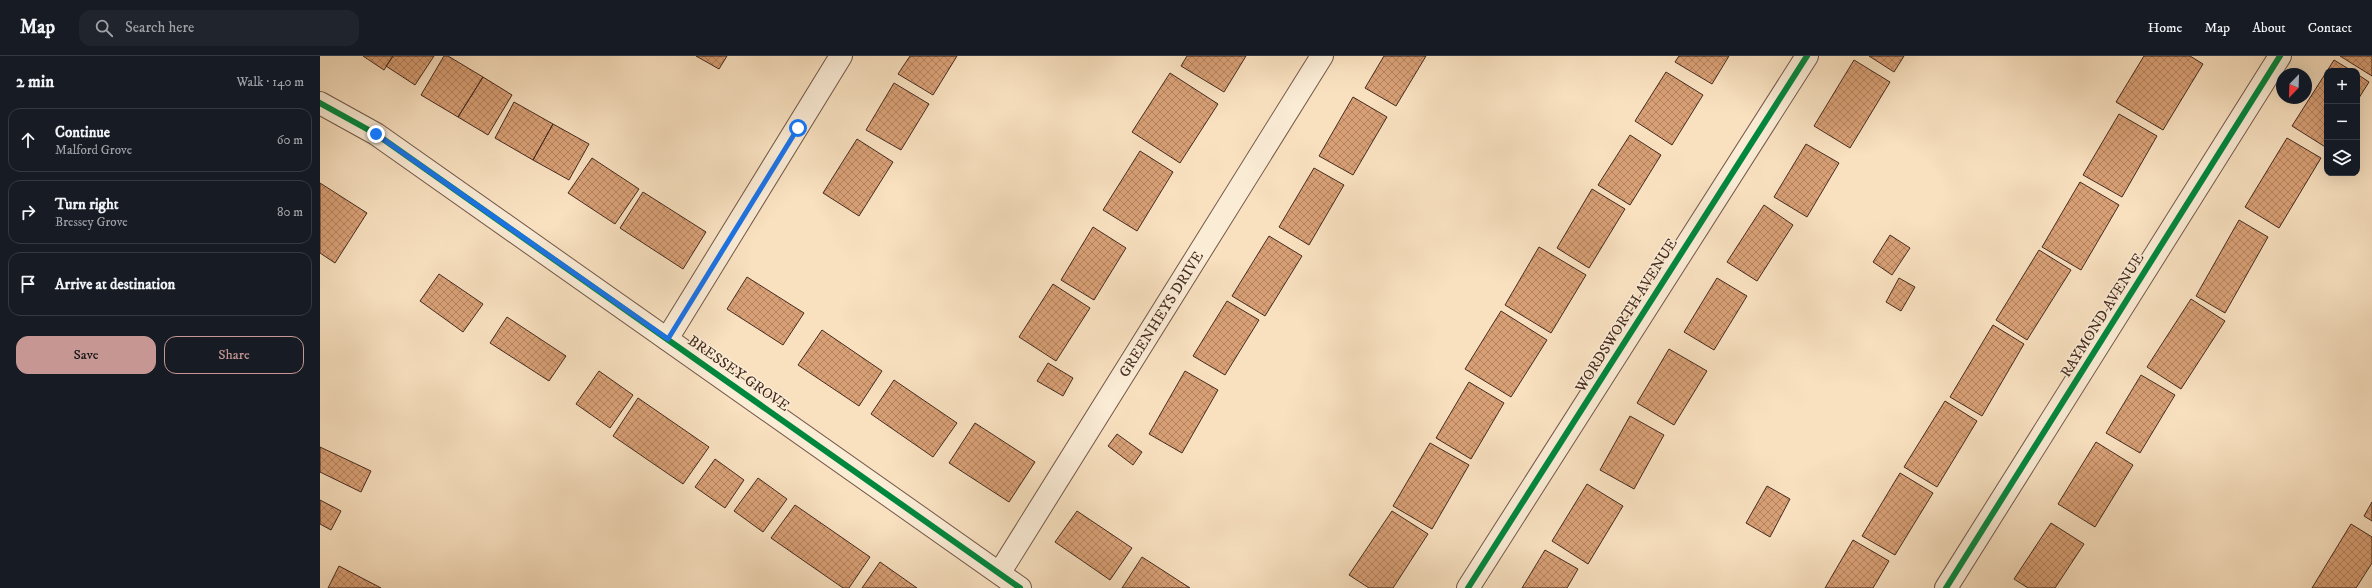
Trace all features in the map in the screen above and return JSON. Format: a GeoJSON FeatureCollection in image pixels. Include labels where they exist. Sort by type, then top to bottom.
{"type":"FeatureCollection","features":[{"type":"Feature","properties":{"kind":"street"},"geometry":{"type":"LineString","coordinates":[[668,339],[842,56]]}},
{"type":"Feature","properties":{"kind":"street","name":"GREENHEYS DRIVE"},"geometry":{"type":"LineString","coordinates":[[1000,572],[1322,56]]}},
{"type":"Feature","properties":{"kind":"street","name":"WORDSWORTH AVENUE"},"geometry":{"type":"LineString","coordinates":[[1468,588],[1807,56]]}},
{"type":"Feature","properties":{"kind":"street","name":"RAYMOND AVENUE"},"geometry":{"type":"LineString","coordinates":[[1946,588],[2280,56]]}},
{"type":"Feature","properties":{"kind":"street","name":"BRESSEY GROVE"},"geometry":{"type":"LineString","coordinates":[[320,103],[376,134],[1000,572],[1020,588]]}},
{"type":"Feature","properties":{"kind":"building"},"geometry":{"type":"Polygon","coordinates":[[[363,56],[393,56],[384,70],[363,56]]]}},
{"type":"Feature","properties":{"kind":"building"},"geometry":{"type":"Polygon","coordinates":[[[393,56],[434,56],[415,85],[386,66],[393,56]]]}},
{"type":"Feature","properties":{"kind":"building"},"geometry":{"type":"Polygon","coordinates":[[[444,56],[448,56],[483,77],[458,117],[421,95],[444,56]]]}},
{"type":"Feature","properties":{"kind":"building"},"geometry":{"type":"Polygon","coordinates":[[[696,56],[727,56],[719,69],[696,56]]]}},
{"type":"Feature","properties":{"kind":"building"},"geometry":{"type":"Polygon","coordinates":[[[910,56],[957,56],[933,95],[898,74],[910,56]]]}},
{"type":"Feature","properties":{"kind":"building"},"geometry":{"type":"Polygon","coordinates":[[[1187,56],[1246,56],[1224,92],[1181,66],[1187,56]]]}},
{"type":"Feature","properties":{"kind":"building"},"geometry":{"type":"Polygon","coordinates":[[[1384,56],[1426,56],[1396,106],[1365,88],[1384,56]]]}},
{"type":"Feature","properties":{"kind":"building"},"geometry":{"type":"Polygon","coordinates":[[[1679,56],[1729,56],[1712,84],[1675,62],[1679,56]]]}},
{"type":"Feature","properties":{"kind":"building"},"geometry":{"type":"Polygon","coordinates":[[[1869,56],[1904,56],[1894,72],[1869,56]]]}},
{"type":"Feature","properties":{"kind":"building"},"geometry":{"type":"Polygon","coordinates":[[[2144,56],[2190,56],[2203,64],[2163,130],[2116,102],[2144,56]]]}},
{"type":"Feature","properties":{"kind":"building"},"geometry":{"type":"Polygon","coordinates":[[[2340,56],[2372,56],[2372,76],[2340,56]]]}},
{"type":"Feature","properties":{"kind":"building"},"geometry":{"type":"Polygon","coordinates":[[[1854,60],[1890,82],[1850,148],[1814,126],[1854,60]]]}},
{"type":"Feature","properties":{"kind":"building"},"geometry":{"type":"Polygon","coordinates":[[[2334,60],[2347,68],[2329,68],[2334,60]]]}},
{"type":"Feature","properties":{"kind":"building"},"geometry":{"type":"Polygon","coordinates":[[[1666,72],[1703,95],[1672,145],[1635,121],[1666,72]]]}},
{"type":"Feature","properties":{"kind":"building"},"geometry":{"type":"Polygon","coordinates":[[[1170,73],[1218,104],[1180,163],[1132,132],[1170,73]]]}},
{"type":"Feature","properties":{"kind":"building"},"geometry":{"type":"Polygon","coordinates":[[[2324,76],[2324,146],[2292,126],[2306,104],[2312,104],[2312,95],[2324,76]]]}},
{"type":"Feature","properties":{"kind":"building"},"geometry":{"type":"Polygon","coordinates":[[[2360,76],[2369,82],[2360,96],[2360,76]]]}},
{"type":"Feature","properties":{"kind":"building"},"geometry":{"type":"Polygon","coordinates":[[[483,77],[512,95],[488,135],[458,117],[483,77]]]}},
{"type":"Feature","properties":{"kind":"building"},"geometry":{"type":"Polygon","coordinates":[[[894,83],[929,104],[901,150],[866,130],[894,83]]]}},
{"type":"Feature","properties":{"kind":"building"},"geometry":{"type":"Polygon","coordinates":[[[1353,97],[1387,117],[1353,175],[1319,156],[1353,97]]]}},
{"type":"Feature","properties":{"kind":"building"},"geometry":{"type":"Polygon","coordinates":[[[514,102],[553,124],[533,160],[495,138],[514,102]]]}},
{"type":"Feature","properties":{"kind":"building"},"geometry":{"type":"Polygon","coordinates":[[[2119,114],[2157,136],[2122,197],[2083,175],[2119,114]]]}},
{"type":"Feature","properties":{"kind":"building"},"geometry":{"type":"Polygon","coordinates":[[[553,124],[589,144],[569,180],[533,160],[553,124]]]}},
{"type":"Feature","properties":{"kind":"building"},"geometry":{"type":"Polygon","coordinates":[[[1630,135],[1661,155],[1630,205],[1598,185],[1630,135]]]}},
{"type":"Feature","properties":{"kind":"building"},"geometry":{"type":"Polygon","coordinates":[[[2287,138],[2321,158],[2279,228],[2245,207],[2287,138]]]}},
{"type":"Feature","properties":{"kind":"building"},"geometry":{"type":"Polygon","coordinates":[[[857,139],[893,162],[859,216],[823,193],[857,139]]]}},
{"type":"Feature","properties":{"kind":"building"},"geometry":{"type":"Polygon","coordinates":[[[1806,144],[1839,163],[1807,217],[1774,197],[1806,144]]]}},
{"type":"Feature","properties":{"kind":"building"},"geometry":{"type":"Polygon","coordinates":[[[1140,151],[1173,172],[1137,231],[1103,210],[1140,151]]]}},
{"type":"Feature","properties":{"kind":"building"},"geometry":{"type":"Polygon","coordinates":[[[592,158],[639,189],[615,224],[568,193],[592,158]]]}},
{"type":"Feature","properties":{"kind":"building"},"geometry":{"type":"Polygon","coordinates":[[[1314,168],[1344,185],[1309,245],[1279,227],[1314,168]]]}},
{"type":"Feature","properties":{"kind":"building"},"geometry":{"type":"Polygon","coordinates":[[[2080,182],[2119,205],[2081,270],[2042,247],[2080,182]]]}},
{"type":"Feature","properties":{"kind":"building"},"geometry":{"type":"Polygon","coordinates":[[[320,183],[367,213],[335,263],[320,253],[320,183]]]}},
{"type":"Feature","properties":{"kind":"building"},"geometry":{"type":"Polygon","coordinates":[[[1592,189],[1625,209],[1589,268],[1557,248],[1592,189]]]}},
{"type":"Feature","properties":{"kind":"building"},"geometry":{"type":"Polygon","coordinates":[[[643,192],[706,232],[683,269],[620,228],[643,192]]]}},
{"type":"Feature","properties":{"kind":"building"},"geometry":{"type":"Polygon","coordinates":[[[1764,205],[1793,225],[1757,281],[1727,262],[1764,205]]]}},
{"type":"Feature","properties":{"kind":"building"},"geometry":{"type":"Polygon","coordinates":[[[2239,220],[2268,237],[2225,313],[2196,296],[2239,220]]]}},
{"type":"Feature","properties":{"kind":"building"},"geometry":{"type":"Polygon","coordinates":[[[1093,227],[1126,248],[1094,300],[1061,280],[1093,227]]]}},
{"type":"Feature","properties":{"kind":"building"},"geometry":{"type":"Polygon","coordinates":[[[1890,235],[1910,248],[1892,275],[1873,262],[1890,235]]]}},
{"type":"Feature","properties":{"kind":"building"},"geometry":{"type":"Polygon","coordinates":[[[1269,236],[1302,256],[1265,316],[1232,296],[1269,236]]]}},
{"type":"Feature","properties":{"kind":"building"},"geometry":{"type":"Polygon","coordinates":[[[1539,247],[1586,275],[1551,333],[1505,305],[1539,247]]]}},
{"type":"Feature","properties":{"kind":"building"},"geometry":{"type":"Polygon","coordinates":[[[2039,250],[2071,270],[2027,340],[1996,320],[2039,250]]]}},
{"type":"Feature","properties":{"kind":"building"},"geometry":{"type":"Polygon","coordinates":[[[439,274],[483,304],[463,332],[420,301],[439,274]]]}},
{"type":"Feature","properties":{"kind":"building"},"geometry":{"type":"Polygon","coordinates":[[[747,277],[804,313],[783,345],[727,309],[747,277]]]}},
{"type":"Feature","properties":{"kind":"building"},"geometry":{"type":"Polygon","coordinates":[[[1717,278],[1747,296],[1714,350],[1684,332],[1717,278]]]}},
{"type":"Feature","properties":{"kind":"building"},"geometry":{"type":"Polygon","coordinates":[[[1899,278],[1915,287],[1901,311],[1886,302],[1899,278]]]}},
{"type":"Feature","properties":{"kind":"building"},"geometry":{"type":"Polygon","coordinates":[[[1053,284],[1090,308],[1056,361],[1019,337],[1053,284]]]}},
{"type":"Feature","properties":{"kind":"building"},"geometry":{"type":"Polygon","coordinates":[[[2191,299],[2225,321],[2181,389],[2147,367],[2191,299]]]}},
{"type":"Feature","properties":{"kind":"building"},"geometry":{"type":"Polygon","coordinates":[[[1227,301],[1259,320],[1225,375],[1193,356],[1227,301]]]}},
{"type":"Feature","properties":{"kind":"building"},"geometry":{"type":"Polygon","coordinates":[[[1501,311],[1547,340],[1511,397],[1465,369],[1501,311]]]}},
{"type":"Feature","properties":{"kind":"building"},"geometry":{"type":"Polygon","coordinates":[[[507,317],[566,356],[549,381],[490,343],[507,317]]]}},
{"type":"Feature","properties":{"kind":"building"},"geometry":{"type":"Polygon","coordinates":[[[1993,325],[2024,344],[1982,416],[1950,397],[1993,325]]]}},
{"type":"Feature","properties":{"kind":"building"},"geometry":{"type":"Polygon","coordinates":[[[822,330],[882,371],[859,406],[798,365],[822,330]]]}},
{"type":"Feature","properties":{"kind":"building"},"geometry":{"type":"Polygon","coordinates":[[[1669,349],[1707,371],[1674,425],[1637,403],[1669,349]]]}},
{"type":"Feature","properties":{"kind":"building"},"geometry":{"type":"Polygon","coordinates":[[[1048,363],[1073,378],[1063,396],[1037,381],[1048,363]]]}},
{"type":"Feature","properties":{"kind":"building"},"geometry":{"type":"Polygon","coordinates":[[[599,371],[633,395],[610,428],[576,404],[599,371]]]}},
{"type":"Feature","properties":{"kind":"building"},"geometry":{"type":"Polygon","coordinates":[[[1185,371],[1218,390],[1182,453],[1149,434],[1185,371]]]}},
{"type":"Feature","properties":{"kind":"building"},"geometry":{"type":"Polygon","coordinates":[[[2141,375],[2175,395],[2140,453],[2106,433],[2141,375]]]}},
{"type":"Feature","properties":{"kind":"building"},"geometry":{"type":"Polygon","coordinates":[[[894,380],[957,423],[933,457],[871,414],[894,380]]]}},
{"type":"Feature","properties":{"kind":"building"},"geometry":{"type":"Polygon","coordinates":[[[1469,382],[1504,403],[1471,459],[1436,438],[1469,382]]]}},
{"type":"Feature","properties":{"kind":"building"},"geometry":{"type":"Polygon","coordinates":[[[638,398],[709,447],[683,484],[613,436],[638,398]]]}},
{"type":"Feature","properties":{"kind":"building"},"geometry":{"type":"Polygon","coordinates":[[[1945,401],[1977,421],[1937,487],[1904,467],[1945,401]]]}},
{"type":"Feature","properties":{"kind":"building"},"geometry":{"type":"Polygon","coordinates":[[[1630,416],[1664,435],[1634,489],[1600,470],[1630,416]]]}},
{"type":"Feature","properties":{"kind":"building"},"geometry":{"type":"Polygon","coordinates":[[[975,423],[1035,462],[1009,502],[949,463],[975,423]]]}},
{"type":"Feature","properties":{"kind":"building"},"geometry":{"type":"Polygon","coordinates":[[[1117,434],[1142,452],[1133,465],[1108,446],[1117,434]]]}},
{"type":"Feature","properties":{"kind":"building"},"geometry":{"type":"Polygon","coordinates":[[[2096,442],[2133,465],[2095,527],[2058,504],[2096,442]]]}},
{"type":"Feature","properties":{"kind":"building"},"geometry":{"type":"Polygon","coordinates":[[[1430,443],[1469,465],[1432,529],[1393,506],[1430,443]]]}},
{"type":"Feature","properties":{"kind":"building"},"geometry":{"type":"Polygon","coordinates":[[[320,447],[371,471],[361,492],[320,472],[320,447]]]}},
{"type":"Feature","properties":{"kind":"building"},"geometry":{"type":"Polygon","coordinates":[[[715,459],[744,480],[725,508],[695,487],[715,459]]]}},
{"type":"Feature","properties":{"kind":"building"},"geometry":{"type":"Polygon","coordinates":[[[1900,473],[1933,493],[1895,555],[1862,536],[1900,473]]]}},
{"type":"Feature","properties":{"kind":"building"},"geometry":{"type":"Polygon","coordinates":[[[758,478],[787,499],[763,532],[734,511],[758,478]]]}},
{"type":"Feature","properties":{"kind":"building"},"geometry":{"type":"Polygon","coordinates":[[[1587,484],[1623,506],[1588,564],[1552,541],[1587,484]]]}},
{"type":"Feature","properties":{"kind":"building"},"geometry":{"type":"Polygon","coordinates":[[[1767,486],[1790,499],[1770,537],[1746,523],[1767,486]]]}},
{"type":"Feature","properties":{"kind":"building"},"geometry":{"type":"Polygon","coordinates":[[[320,500],[341,511],[331,530],[320,524],[320,500]]]}},
{"type":"Feature","properties":{"kind":"building"},"geometry":{"type":"Polygon","coordinates":[[[2372,502],[2372,521],[2364,516],[2372,502]]]}},
{"type":"Feature","properties":{"kind":"building"},"geometry":{"type":"Polygon","coordinates":[[[795,505],[870,557],[849,588],[843,588],[771,538],[795,505]]]}},
{"type":"Feature","properties":{"kind":"building"},"geometry":{"type":"Polygon","coordinates":[[[1077,511],[1132,548],[1110,580],[1055,542],[1077,511]]]}},
{"type":"Feature","properties":{"kind":"building"},"geometry":{"type":"Polygon","coordinates":[[[1392,511],[1428,534],[1393,588],[1369,588],[1349,575],[1392,511]]]}},
{"type":"Feature","properties":{"kind":"building"},"geometry":{"type":"Polygon","coordinates":[[[2051,523],[2084,544],[2055,588],[2028,588],[2014,579],[2051,523]]]}},
{"type":"Feature","properties":{"kind":"building"},"geometry":{"type":"Polygon","coordinates":[[[2351,524],[2372,537],[2372,563],[2356,588],[2312,588],[2351,524]]]}},
{"type":"Feature","properties":{"kind":"building"},"geometry":{"type":"Polygon","coordinates":[[[1853,540],[1889,561],[1873,588],[1825,588],[1853,540]]]}},
{"type":"Feature","properties":{"kind":"building"},"geometry":{"type":"Polygon","coordinates":[[[1545,550],[1578,569],[1567,588],[1522,588],[1545,550]]]}},
{"type":"Feature","properties":{"kind":"building"},"geometry":{"type":"Polygon","coordinates":[[[1142,557],[1190,588],[1122,588],[1142,557]]]}},
{"type":"Feature","properties":{"kind":"building"},"geometry":{"type":"Polygon","coordinates":[[[880,562],[917,588],[862,588],[880,562]]]}},
{"type":"Feature","properties":{"kind":"building"},"geometry":{"type":"Polygon","coordinates":[[[339,566],[381,588],[328,588],[339,566]]]}},
{"type":"Feature","properties":{"kind":"cycle path"},"geometry":{"type":"LineString","coordinates":[[1468,588],[1807,56]]}},
{"type":"Feature","properties":{"kind":"cycle path"},"geometry":{"type":"LineString","coordinates":[[1946,588],[2280,56]]}},
{"type":"Feature","properties":{"kind":"cycle path"},"geometry":{"type":"LineString","coordinates":[[320,103],[376,134],[1020,588]]}},
{"type":"Feature","properties":{"kind":"route"},"geometry":{"type":"LineString","coordinates":[[376,134],[668,339],[798,128]]}}]}
